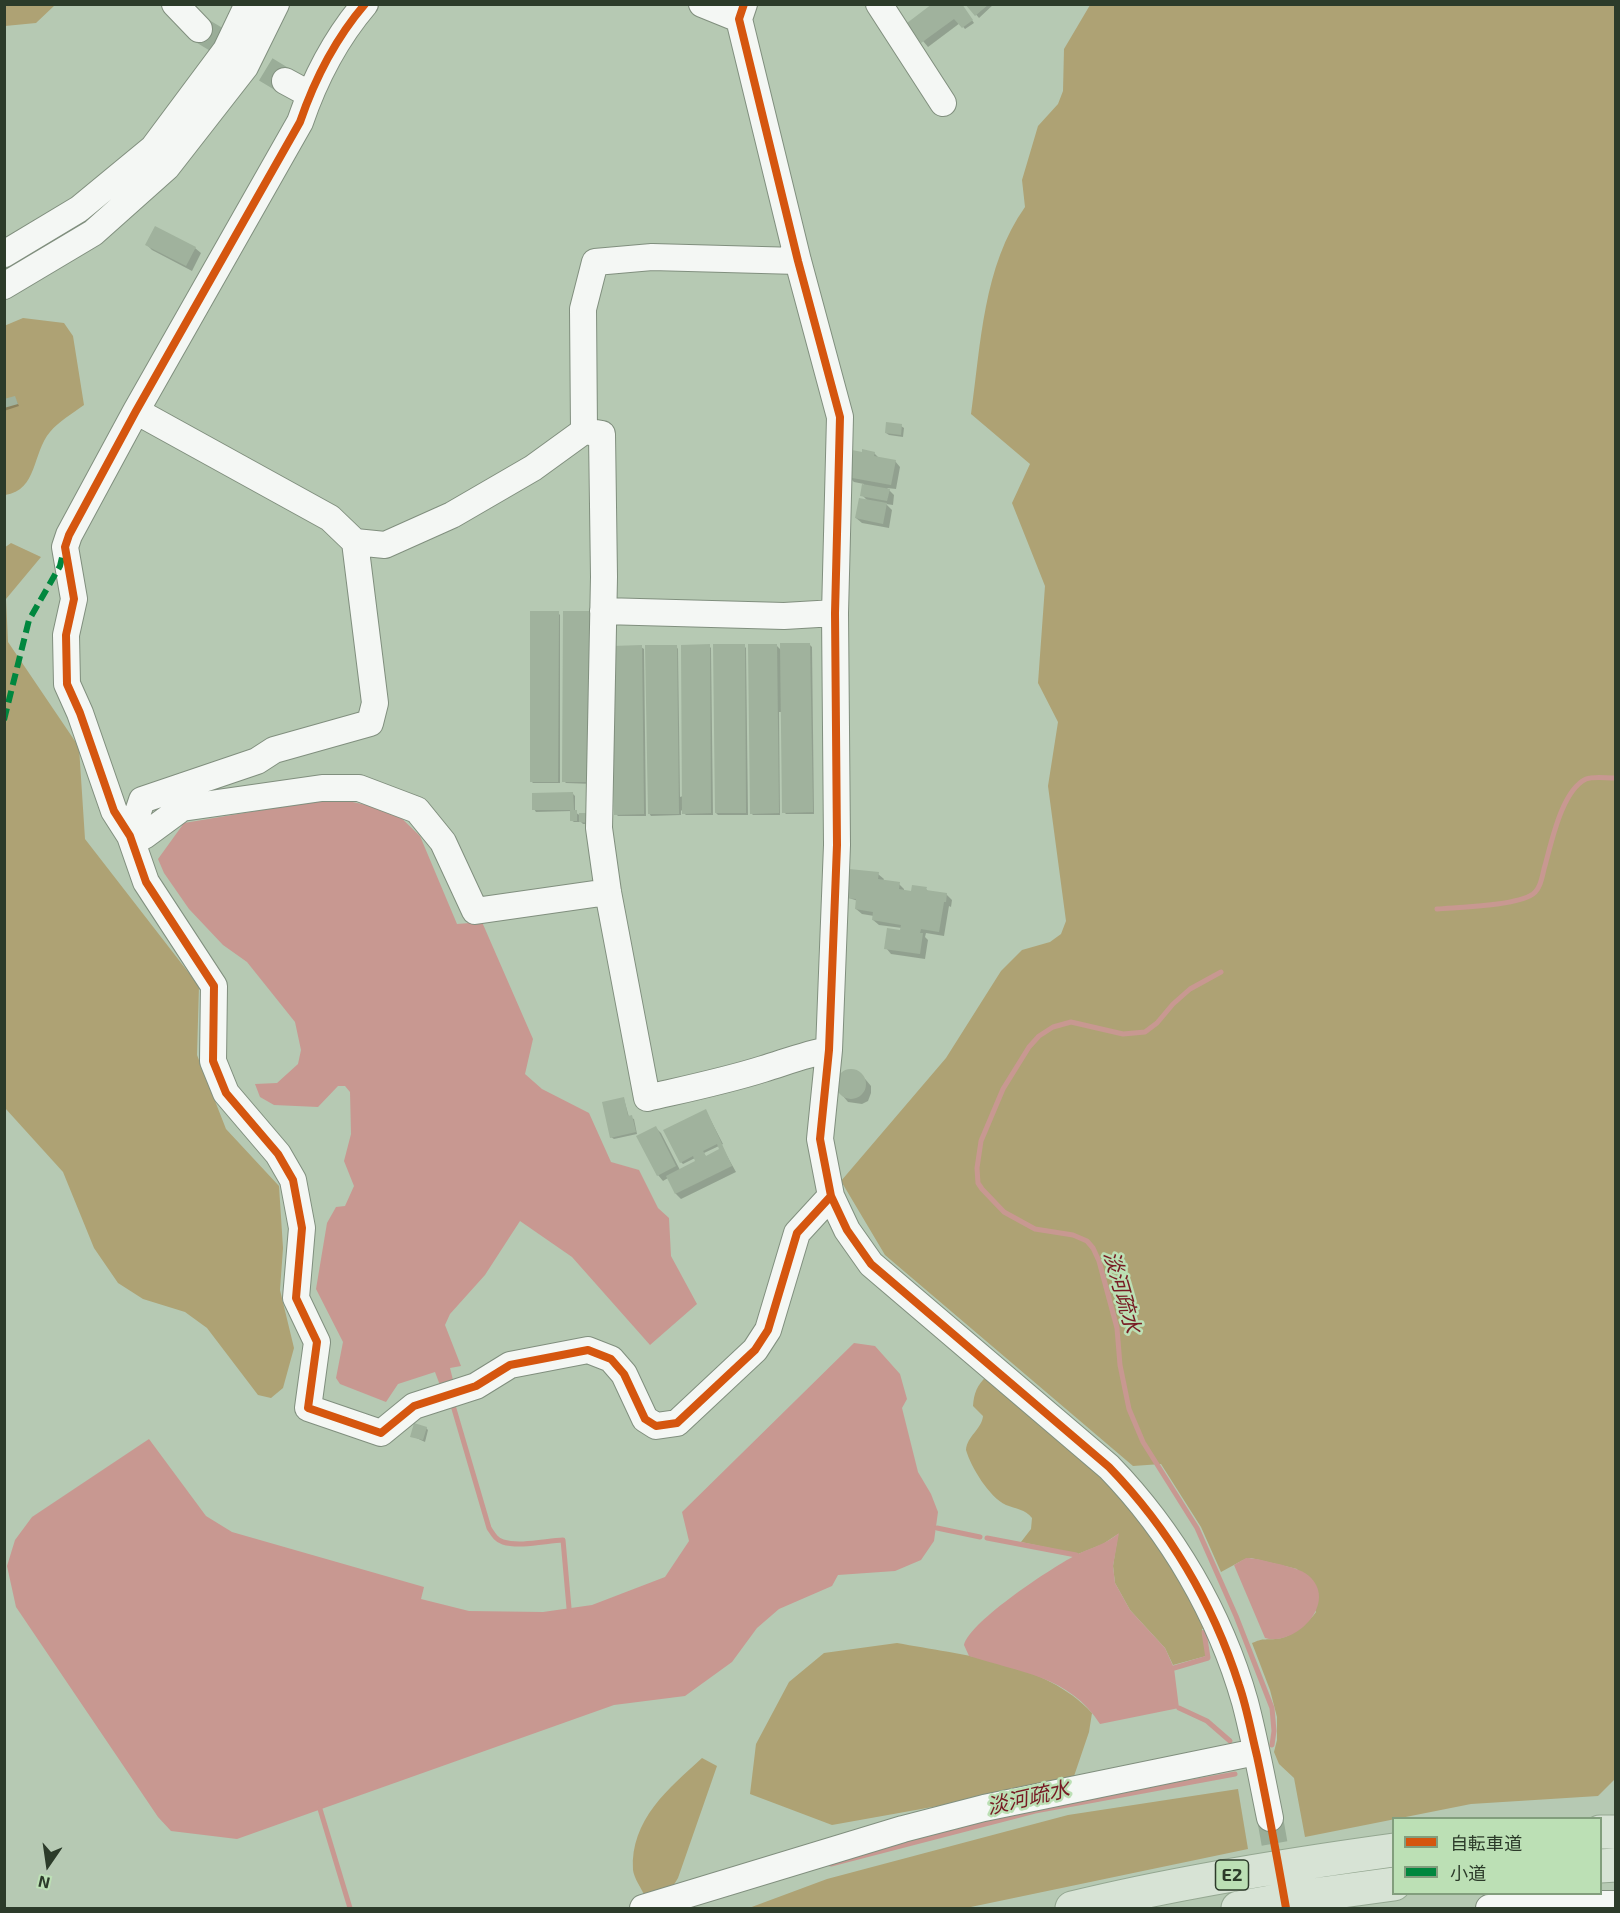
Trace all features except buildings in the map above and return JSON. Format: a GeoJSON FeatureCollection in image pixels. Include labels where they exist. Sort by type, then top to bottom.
{"type":"FeatureCollection","features":[{"type":"Feature","properties":{"kind":"highway","name":"E2"},"geometry":{"type":"LineString","coordinates":[[1072,1908],[1191,1882],[1289,1864],[1392,1850]]}},
{"type":"Feature","properties":{"kind":"highway","name":"E2"},"geometry":{"type":"LineString","coordinates":[[1238,1908],[1392,1884]]}},
{"type":"Feature","properties":{"kind":"street"},"geometry":{"type":"LineString","coordinates":[[175,4],[199,29]]}},
{"type":"Feature","properties":{"kind":"street"},"geometry":{"type":"LineString","coordinates":[[4,254],[80,209],[153,148],[226,50],[248,4]]}},
{"type":"Feature","properties":{"kind":"street"},"geometry":{"type":"LineString","coordinates":[[4,286],[93,233],[167,167],[245,67],[276,4]]}},
{"type":"Feature","properties":{"kind":"street"},"geometry":{"type":"LineString","coordinates":[[365,4],[350,21],[309,94],[300,123],[136,411],[69,535],[65,547],[74,599],[66,635],[67,684],[80,713],[114,811],[130,836],[146,882],[214,986],[213,1061],[226,1093],[278,1154],[293,1180],[302,1228],[296,1298],[317,1342],[308,1407],[381,1433],[414,1406],[476,1386],[510,1365],[588,1350],[611,1359],[624,1374],[645,1419],[656,1426],[677,1423],[755,1350],[768,1330],[796,1233],[831,1196]]}},
{"type":"Feature","properties":{"kind":"street"},"geometry":{"type":"LineString","coordinates":[[702,4],[742,12],[798,261],[840,417],[835,613],[837,845],[830,1050],[820,1139],[831,1196],[847,1230],[871,1264],[1109,1467],[1162,1529],[1187,1569],[1217,1627],[1245,1703],[1270,1818]]}},
{"type":"Feature","properties":{"kind":"street"},"geometry":{"type":"LineString","coordinates":[[879,4],[944,103]]}},
{"type":"Feature","properties":{"kind":"street"},"geometry":{"type":"LineString","coordinates":[[285,81],[309,94]]}},
{"type":"Feature","properties":{"kind":"street"},"geometry":{"type":"LineString","coordinates":[[584,432],[583,309],[595,262],[652,257],[798,261]]}},
{"type":"Feature","properties":{"kind":"street"},"geometry":{"type":"LineString","coordinates":[[136,411],[330,518],[355,542],[385,545],[452,515],[533,468],[584,432],[602,434],[604,577],[599,828],[608,892],[647,1098],[708,1085],[804,1054],[830,1050]]}},
{"type":"Feature","properties":{"kind":"street"},"geometry":{"type":"LineString","coordinates":[[130,836],[142,800],[257,761],[274,750],[370,723],[375,703],[355,542]]}},
{"type":"Feature","properties":{"kind":"street"},"geometry":{"type":"LineString","coordinates":[[603,611],[784,616],[835,613]]}},
{"type":"Feature","properties":{"kind":"street"},"geometry":{"type":"LineString","coordinates":[[130,836],[144,836],[182,808],[322,788],[359,788],[417,810],[443,842],[475,911],[608,892]]}},
{"type":"Feature","properties":{"kind":"street"},"geometry":{"type":"LineString","coordinates":[[643,1908],[926,1823],[1107,1782],[1256,1752]]}},
{"type":"Feature","properties":{"kind":"street"},"geometry":{"type":"LineString","coordinates":[[1489,1908],[1616,1904]]}},
{"type":"Feature","properties":{"kind":"shaded area"},"geometry":{"type":"Polygon","coordinates":[[[4,5],[55,5],[36,23],[5,26],[4,5]]]}},
{"type":"Feature","properties":{"kind":"shaded area"},"geometry":{"type":"Polygon","coordinates":[[[1090,5],[1615,5],[1615,1779],[1598,1796],[1471,1804],[1406,1817],[1392,1817],[1392,1820],[1305,1837],[1294,1778],[1279,1764],[1274,1752],[1277,1740],[1277,1717],[1270,1690],[1252,1643],[1291,1634],[1316,1612],[1297,1569],[1251,1558],[1221,1572],[1201,1527],[1161,1464],[1133,1466],[885,1255],[841,1181],[946,1058],[1001,971],[1022,950],[1050,942],[1061,934],[1066,921],[1048,786],[1058,722],[1038,683],[1045,586],[1012,503],[1030,464],[971,414],[981,333],[992,280],[1000,254],[1025,207],[1022,180],[1038,126],[1058,104],[1063,91],[1064,49],[1090,5]]]}},
{"type":"Feature","properties":{"kind":"shaded area"},"geometry":{"type":"Polygon","coordinates":[[[23,318],[64,323],[73,336],[84,405],[50,432],[29,478],[16,492],[5,495],[4,326],[23,318]]]}},
{"type":"Feature","properties":{"kind":"shaded area"},"geometry":{"type":"Polygon","coordinates":[[[11,543],[41,557],[6,599],[8,642],[79,747],[85,839],[199,986],[197,1055],[226,1129],[279,1186],[283,1248],[280,1290],[294,1348],[283,1388],[271,1398],[258,1395],[207,1328],[185,1312],[143,1299],[118,1283],[94,1248],[63,1172],[5,1108],[4,548],[11,543]]]}},
{"type":"Feature","properties":{"kind":"shaded area"},"geometry":{"type":"Polygon","coordinates":[[[334,798],[394,811],[420,836],[457,924],[482,922],[533,1039],[525,1074],[542,1089],[589,1113],[611,1162],[639,1170],[658,1208],[669,1218],[671,1256],[697,1304],[650,1345],[572,1257],[520,1221],[485,1275],[450,1314],[445,1325],[461,1366],[450,1368],[454,1384],[441,1388],[435,1372],[398,1384],[386,1402],[340,1384],[336,1378],[343,1342],[316,1289],[327,1223],[336,1207],[345,1206],[354,1186],[344,1161],[351,1134],[350,1092],[345,1086],[338,1086],[318,1107],[274,1105],[260,1097],[255,1084],[277,1083],[298,1064],[301,1050],[295,1022],[247,962],[223,945],[189,909],[164,873],[158,859],[184,823],[334,798]]]}},
{"type":"Feature","properties":{"kind":"shaded area"},"geometry":{"type":"Polygon","coordinates":[[[854,1343],[875,1346],[900,1374],[907,1399],[902,1408],[918,1472],[938,1512],[934,1541],[921,1560],[895,1571],[838,1575],[832,1586],[779,1609],[757,1628],[732,1662],[685,1696],[614,1705],[237,1839],[171,1831],[158,1817],[16,1607],[7,1566],[15,1540],[32,1517],[149,1439],[206,1516],[232,1532],[424,1587],[421,1599],[469,1611],[543,1612],[592,1605],[665,1577],[689,1541],[682,1512],[854,1343]]]}},
{"type":"Feature","properties":{"kind":"shaded area"},"geometry":{"type":"Polygon","coordinates":[[[987,1376],[1099,1471],[1163,1545],[1208,1627],[1202,1629],[1206,1656],[1173,1665],[1165,1648],[1130,1610],[1115,1583],[1113,1566],[1118,1534],[1103,1544],[1078,1554],[1021,1542],[1031,1529],[1032,1518],[1023,1511],[1006,1505],[987,1489],[976,1473],[966,1450],[982,1421],[983,1416],[973,1406],[973,1401],[978,1386],[987,1376]]]}},
{"type":"Feature","properties":{"kind":"shaded area"},"geometry":{"type":"Polygon","coordinates":[[[1119,1533],[1113,1566],[1115,1583],[1130,1610],[1165,1648],[1174,1668],[1179,1708],[1100,1724],[1074,1695],[1058,1686],[1042,1678],[969,1656],[964,1645],[981,1622],[996,1609],[1051,1570],[1119,1533]]]}},
{"type":"Feature","properties":{"kind":"shaded area"},"geometry":{"type":"Polygon","coordinates":[[[1246,1558],[1291,1567],[1309,1576],[1317,1587],[1319,1598],[1316,1610],[1300,1629],[1289,1636],[1277,1639],[1265,1638],[1234,1565],[1246,1558]]]}},
{"type":"Feature","properties":{"kind":"shaded area"},"geometry":{"type":"Polygon","coordinates":[[[897,1643],[1001,1663],[1051,1682],[1073,1696],[1092,1713],[1089,1732],[1072,1782],[832,1825],[750,1794],[756,1744],[789,1682],[824,1653],[897,1643]]]}},
{"type":"Feature","properties":{"kind":"shaded area"},"geometry":{"type":"Polygon","coordinates":[[[702,1758],[717,1766],[678,1878],[670,1891],[645,1896],[633,1870],[638,1836],[645,1820],[665,1793],[702,1758]]]}},
{"type":"Feature","properties":{"kind":"shaded area"},"geometry":{"type":"Polygon","coordinates":[[[1238,1789],[1248,1849],[966,1908],[749,1908],[827,1879],[1068,1815],[1238,1789]]]}},
{"type":"Feature","properties":{"kind":"waterway","name":"淡河疏水"},"geometry":{"type":"LineString","coordinates":[[1437,909],[1514,901],[1533,894],[1540,883],[1558,820],[1570,795],[1577,785],[1586,779],[1614,778]]}},
{"type":"Feature","properties":{"kind":"waterway","name":"淡河疏水"},"geometry":{"type":"LineString","coordinates":[[1221,972],[1190,989],[1145,1032],[1123,1034],[1071,1022],[1053,1027],[1039,1036],[1029,1047],[1003,1089],[981,1141],[977,1168],[978,1183],[1004,1212],[1035,1229],[1073,1235],[1087,1241],[1093,1248],[1099,1261],[1117,1328],[1120,1365],[1129,1409],[1143,1442],[1197,1528],[1236,1616],[1272,1708],[1274,1731],[1272,1745]]}},
{"type":"Feature","properties":{"kind":"waterway"},"geometry":{"type":"LineString","coordinates":[[452,1402],[489,1528],[498,1540],[503,1542],[525,1544],[563,1540],[569,1608]]}},
{"type":"Feature","properties":{"kind":"waterway"},"geometry":{"type":"LineString","coordinates":[[937,1528],[980,1537]]}},
{"type":"Feature","properties":{"kind":"waterway"},"geometry":{"type":"LineString","coordinates":[[987,1538],[1076,1555]]}},
{"type":"Feature","properties":{"kind":"waterway"},"geometry":{"type":"LineString","coordinates":[[1174,1668],[1208,1658],[1204,1632],[1207,1631]]}},
{"type":"Feature","properties":{"kind":"waterway"},"geometry":{"type":"LineString","coordinates":[[1179,1708],[1207,1721],[1230,1741]]}},
{"type":"Feature","properties":{"kind":"waterway","name":"淡河疏水"},"geometry":{"type":"LineString","coordinates":[[831,1864],[1035,1811],[1235,1774]]}},
{"type":"Feature","properties":{"kind":"waterway"},"geometry":{"type":"LineString","coordinates":[[320,1809],[350,1908]]}},
{"type":"Feature","properties":{"kind":"tunnel"},"geometry":{"type":"LineString","coordinates":[[199,29],[285,81]]}},
{"type":"Feature","properties":{"kind":"tunnel"},"geometry":{"type":"LineString","coordinates":[[1270,1818],[1282,1886]]}},
{"type":"Feature","properties":{"kind":"marked path"},"geometry":{"type":"LineString","coordinates":[[4,720],[29,620],[60,566],[63,553]]}},
{"type":"Feature","properties":{"kind":"cycle path"},"geometry":{"type":"LineString","coordinates":[[365,4],[354,17],[327,60],[300,122],[136,411],[69,535],[65,547],[74,599],[66,635],[67,684],[80,713],[114,811],[130,836],[146,882],[214,986],[213,1061],[226,1093],[278,1154],[293,1180],[302,1228],[296,1298],[317,1342],[308,1408],[381,1433],[414,1406],[476,1386],[510,1365],[588,1350],[611,1359],[624,1374],[645,1419],[656,1426],[677,1423],[755,1350],[768,1330],[797,1233],[831,1196]]}},
{"type":"Feature","properties":{"kind":"cycle path"},"geometry":{"type":"LineString","coordinates":[[744,4],[739,19],[798,261],[840,417],[835,613],[837,845],[829,1050],[820,1139],[831,1196],[847,1230],[871,1264],[1109,1467],[1131,1491],[1170,1542],[1216,1625],[1242,1694],[1261,1775],[1286,1908]]}}]}
